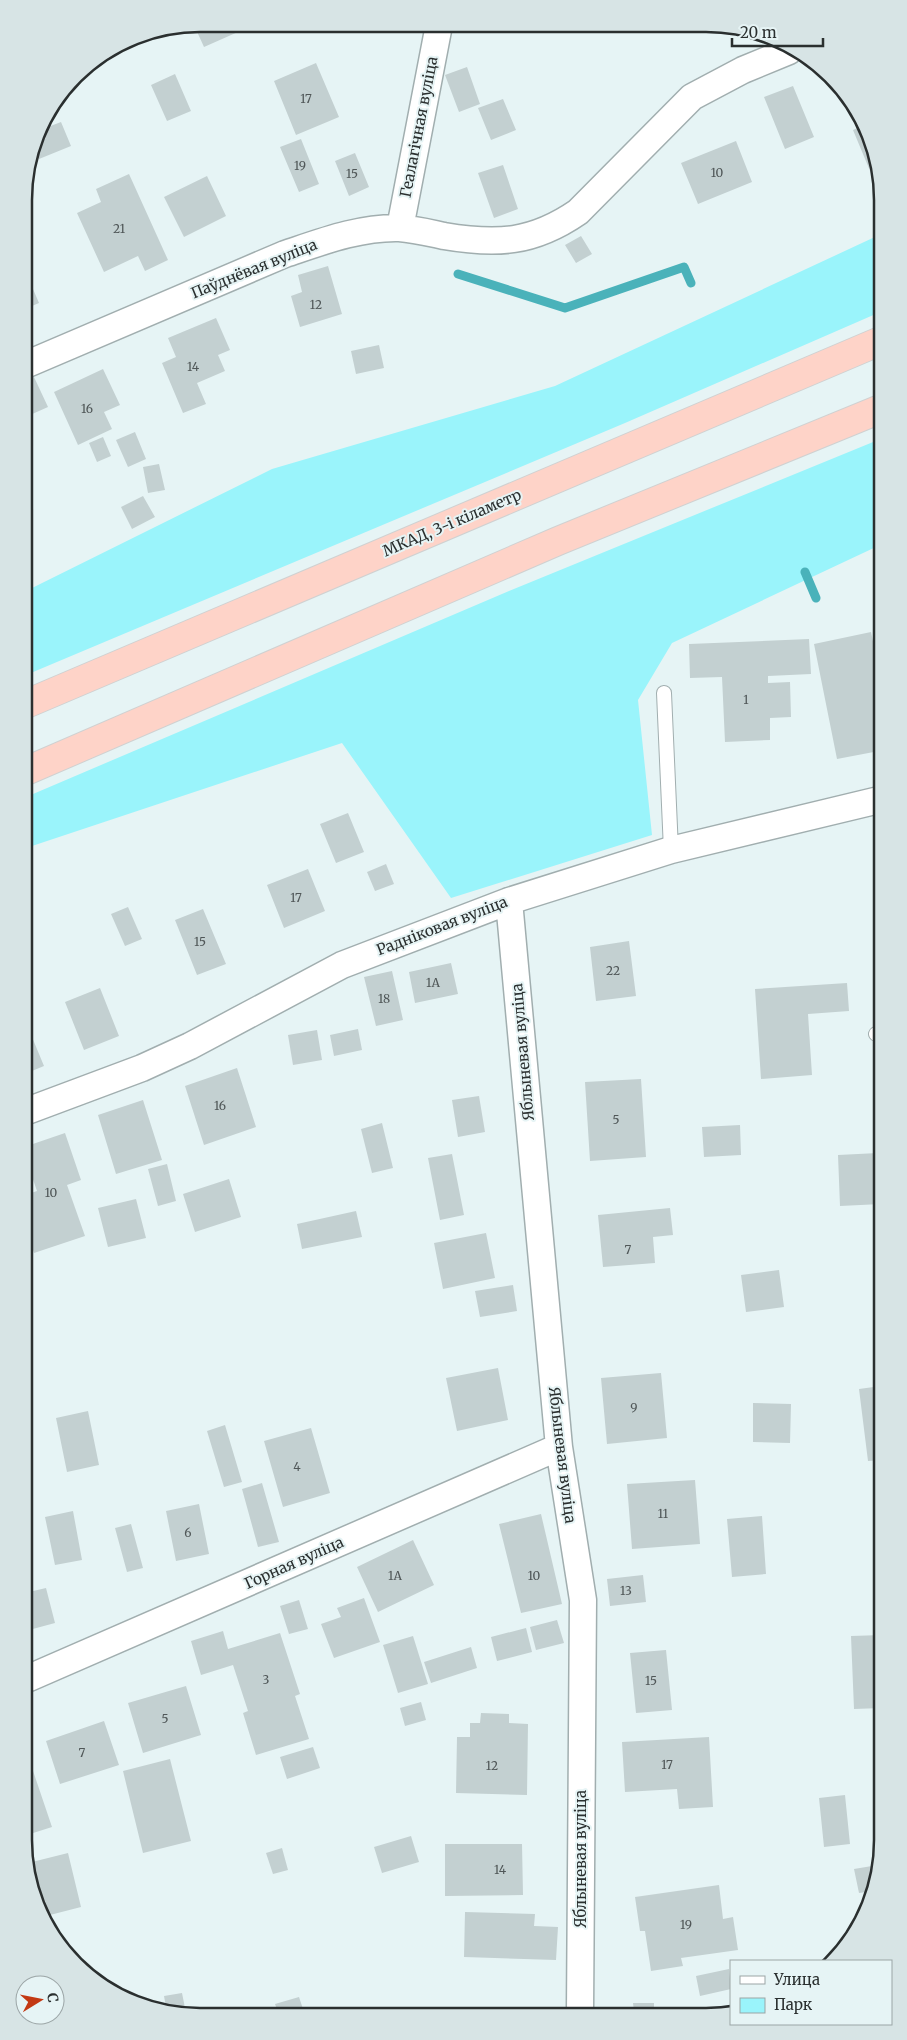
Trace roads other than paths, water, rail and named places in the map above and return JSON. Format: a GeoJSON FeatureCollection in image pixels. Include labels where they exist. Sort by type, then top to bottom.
{"type":"FeatureCollection","features":[{"type":"Feature","properties":{"kind":"highway","name":"МКАД, 3-і кіламетр"},"geometry":{"type":"LineString","coordinates":[[33,701],[874,344]]}},
{"type":"Feature","properties":{"kind":"highway"},"geometry":{"type":"LineString","coordinates":[[33,768],[549,545],[874,412]]}},
{"type":"Feature","properties":{"kind":"street","name":"Геалагічная вуліца"},"geometry":{"type":"LineString","coordinates":[[400,228],[438,33]]}},
{"type":"Feature","properties":{"kind":"street","name":"Паўднёвая вуліца"},"geometry":{"type":"LineString","coordinates":[[33,362],[285,254],[329,239],[367,231],[400,228],[464,239],[500,242],[539,235],[560,225],[578,212],[692,97],[742,70],[785,52]]}},
{"type":"Feature","properties":{"kind":"street","name":"Радніковая вуліца"},"geometry":{"type":"LineString","coordinates":[[32,1109],[174,1054],[342,965],[509,901],[670,850],[874,801]]}},
{"type":"Feature","properties":{"kind":"street","name":"Яблыневая вуліца"},"geometry":{"type":"LineString","coordinates":[[509,901],[559,1447],[583,1600],[580,2008]]}},
{"type":"Feature","properties":{"kind":"street","name":"Горная вуліца"},"geometry":{"type":"LineString","coordinates":[[32,1677],[559,1447]]}},
{"type":"Feature","properties":{"kind":"lane"},"geometry":{"type":"LineString","coordinates":[[664,692],[670,850]]}},
{"type":"Feature","properties":{"kind":"waterway"},"geometry":{"type":"LineString","coordinates":[[458,274],[565,308],[684,267],[691,283]]}},
{"type":"Feature","properties":{"kind":"waterway"},"geometry":{"type":"LineString","coordinates":[[805,572],[816,598]]}}]}
